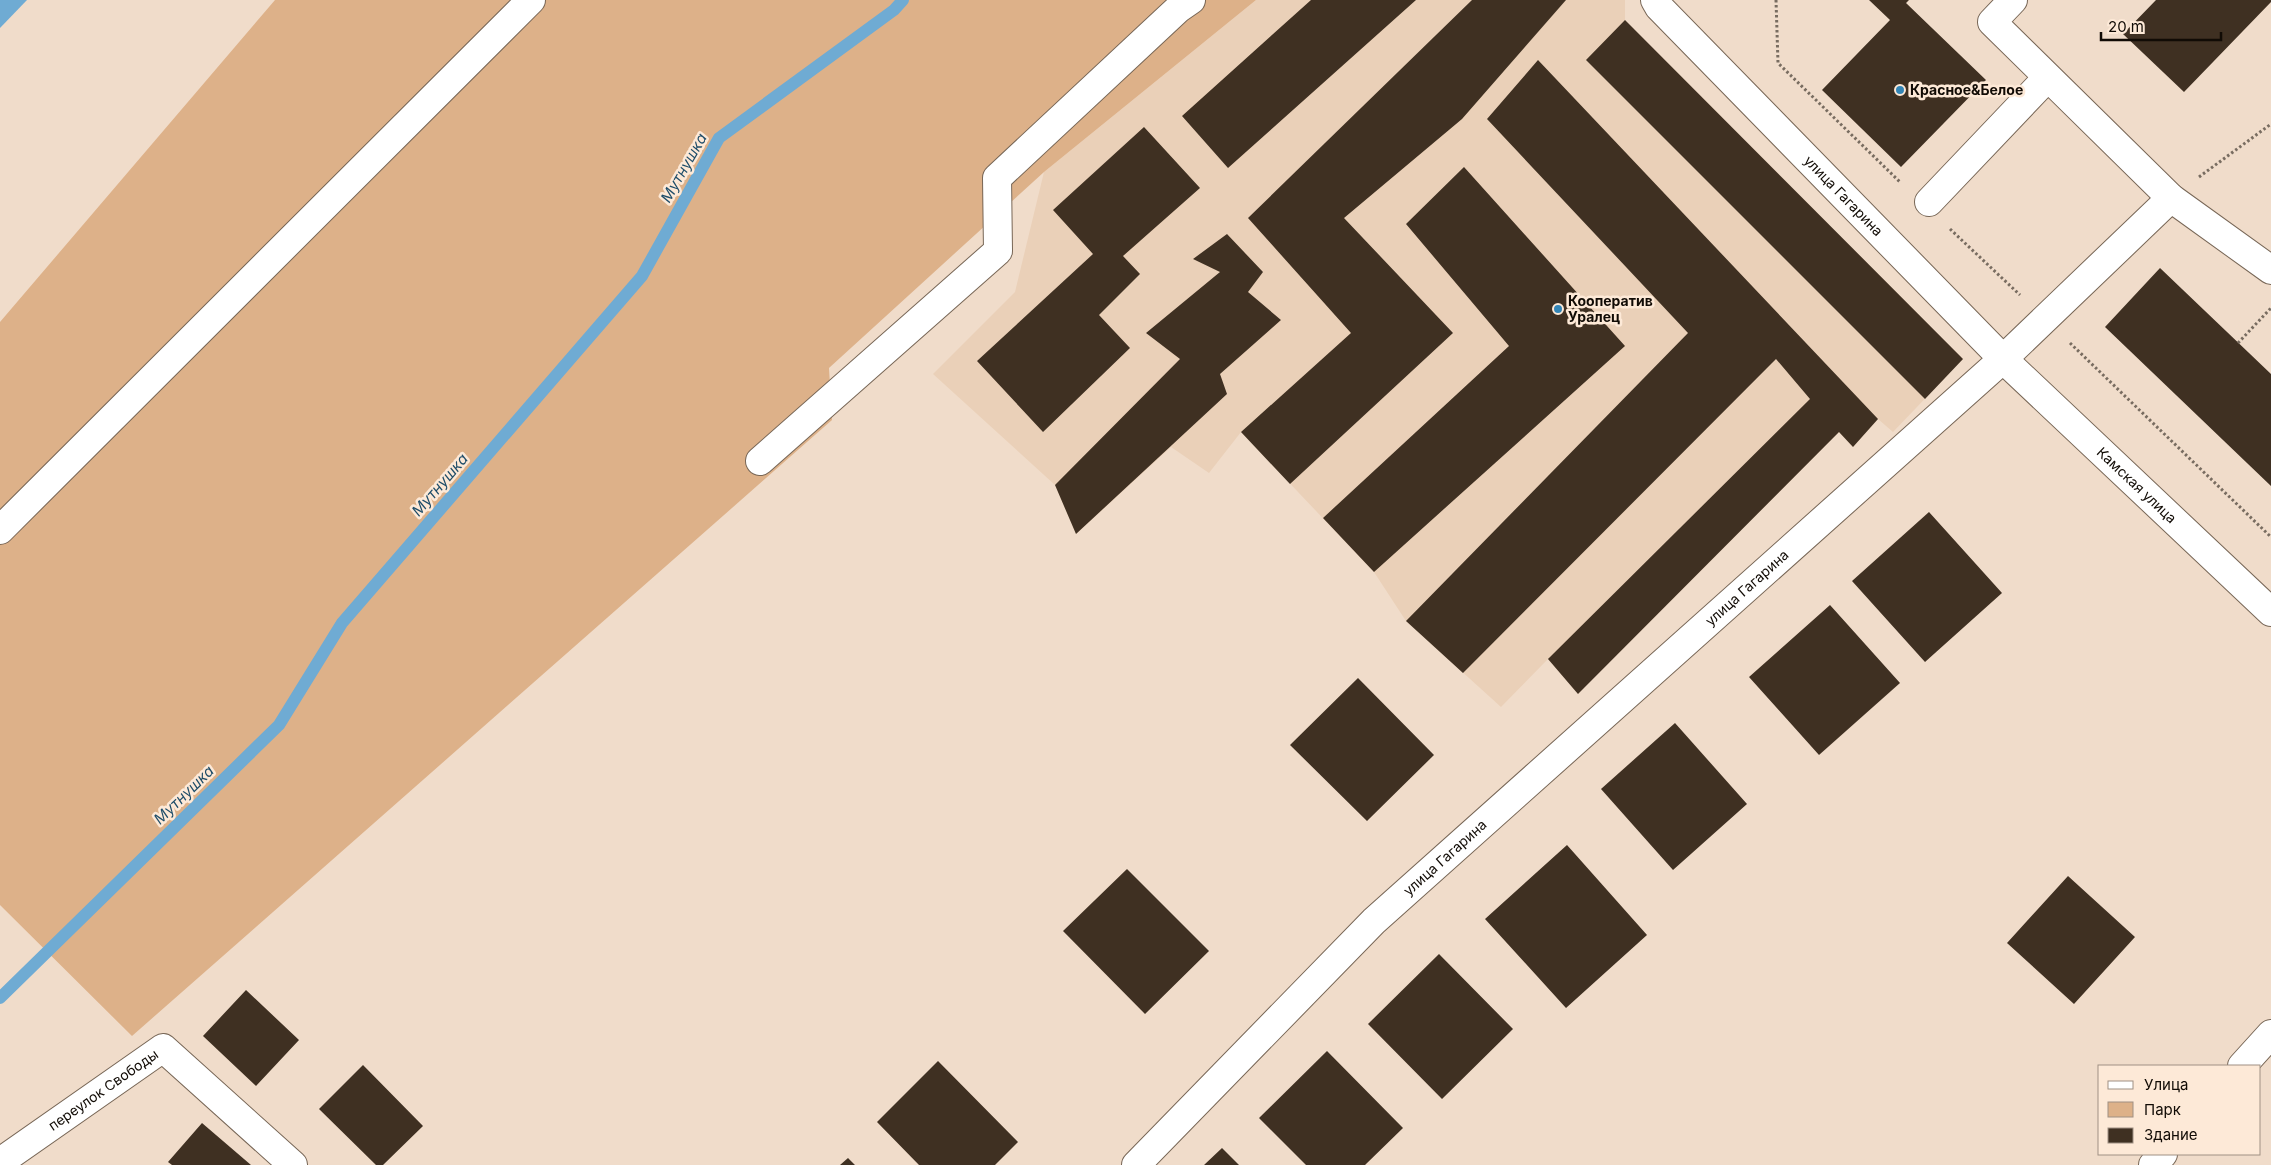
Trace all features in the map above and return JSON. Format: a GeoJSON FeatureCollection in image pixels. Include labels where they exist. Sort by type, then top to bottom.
{"type":"FeatureCollection","features":[{"type":"Feature","properties":{"kind":"street"},"geometry":{"type":"LineString","coordinates":[[0,530],[532,0]]}},
{"type":"Feature","properties":{"kind":"street"},"geometry":{"type":"LineString","coordinates":[[760,461],[998,251],[997,178],[1178,9],[1191,0]]}},
{"type":"Feature","properties":{"kind":"street","name":"улица Гагарина"},"geometry":{"type":"LineString","coordinates":[[1136,1165],[1374,921],[2003,358],[1666,14],[1655,0]]}},
{"type":"Feature","properties":{"kind":"street"},"geometry":{"type":"LineString","coordinates":[[2014,0],[1992,22],[2171,198],[2271,270]]}},
{"type":"Feature","properties":{"kind":"street"},"geometry":{"type":"LineString","coordinates":[[1929,202],[2047,78]]}},
{"type":"Feature","properties":{"kind":"street"},"geometry":{"type":"LineString","coordinates":[[2003,358],[2171,198]]}},
{"type":"Feature","properties":{"kind":"street","name":"Камская улица"},"geometry":{"type":"LineString","coordinates":[[2003,358],[2271,612]]}},
{"type":"Feature","properties":{"kind":"street"},"geometry":{"type":"LineString","coordinates":[[2243,1065],[2271,1034]]}},
{"type":"Feature","properties":{"kind":"street","name":"переулок Свободы"},"geometry":{"type":"LineString","coordinates":[[0,1162],[163,1048],[293,1165]]}},
{"type":"Feature","properties":{"kind":"street"},"geometry":{"type":"LineString","coordinates":[[2153,1165],[2162,1155]]}},
{"type":"Feature","properties":{"kind":"path"},"geometry":{"type":"LineString","coordinates":[[1776,0],[1778,63],[1901,183],[1929,202],[1941,220],[2271,537]]}},
{"type":"Feature","properties":{"kind":"path"},"geometry":{"type":"LineString","coordinates":[[2171,198],[2271,124]]}},
{"type":"Feature","properties":{"kind":"path"},"geometry":{"type":"LineString","coordinates":[[2238,342],[2271,308]]}},
{"type":"Feature","properties":{"kind":"shaded area"},"geometry":{"type":"Polygon","coordinates":[[[1256,0],[1625,0],[1625,20],[1963,359],[1893,432],[1878,419],[1853,447],[1839,432],[1578,694],[1548,659],[1501,707],[1406,621],[1374,572],[1241,432],[1209,473],[1171,447],[1076,534],[1055,485],[933,374],[1015,292],[1044,172],[1256,0]]]}},
{"type":"Feature","properties":{"kind":"green space"},"geometry":{"type":"Polygon","coordinates":[[[275,0],[1256,0],[1044,172],[829,368],[832,420],[132,1036],[0,905],[0,322],[275,0]]]}},
{"type":"Feature","properties":{"kind":"water"},"geometry":{"type":"Polygon","coordinates":[[[0,0],[27,0],[0,28],[0,0]]]}},
{"type":"Feature","properties":{"kind":"building"},"geometry":{"type":"Polygon","coordinates":[[[1311,0],[1416,0],[1228,168],[1182,116],[1311,0]]]}},
{"type":"Feature","properties":{"kind":"building"},"geometry":{"type":"Polygon","coordinates":[[[1472,0],[1566,0],[1462,119],[1344,218],[1453,333],[1290,484],[1241,432],[1351,333],[1248,218],[1472,0]]]}},
{"type":"Feature","properties":{"kind":"building"},"geometry":{"type":"Polygon","coordinates":[[[1869,0],[1909,0],[1906,3],[1986,80],[1901,167],[1822,90],[1890,20],[1869,0]]]}},
{"type":"Feature","properties":{"kind":"building"},"geometry":{"type":"Polygon","coordinates":[[[2156,0],[2271,0],[2271,2],[2184,92],[2123,34],[2156,0]]]}},
{"type":"Feature","properties":{"kind":"building"},"geometry":{"type":"Polygon","coordinates":[[[1625,20],[1963,359],[1925,399],[1586,60],[1625,20]]]}},
{"type":"Feature","properties":{"kind":"building"},"geometry":{"type":"Polygon","coordinates":[[[1538,60],[1878,419],[1853,447],[1839,432],[1578,694],[1548,659],[1810,399],[1776,359],[1463,673],[1406,621],[1688,333],[1487,119],[1538,60]]]}},
{"type":"Feature","properties":{"kind":"building"},"geometry":{"type":"Polygon","coordinates":[[[1144,127],[1200,188],[1123,256],[1140,274],[1099,315],[1130,348],[1043,432],[977,361],[1093,254],[1053,210],[1144,127]]]}},
{"type":"Feature","properties":{"kind":"building"},"geometry":{"type":"Polygon","coordinates":[[[1464,167],[1625,346],[1374,572],[1323,518],[1509,346],[1406,224],[1464,167]]]}},
{"type":"Feature","properties":{"kind":"building"},"geometry":{"type":"Polygon","coordinates":[[[1227,234],[1263,272],[1248,292],[1281,320],[1220,374],[1227,394],[1076,534],[1055,485],[1180,359],[1146,333],[1220,272],[1193,259],[1227,234]]]}},
{"type":"Feature","properties":{"kind":"building"},"geometry":{"type":"Polygon","coordinates":[[[2160,268],[2271,374],[2271,486],[2105,327],[2160,268]]]}},
{"type":"Feature","properties":{"kind":"building"},"geometry":{"type":"Polygon","coordinates":[[[1929,512],[2002,593],[1925,662],[1852,581],[1929,512]]]}},
{"type":"Feature","properties":{"kind":"building"},"geometry":{"type":"Polygon","coordinates":[[[1830,605],[1900,683],[1819,755],[1749,677],[1830,605]]]}},
{"type":"Feature","properties":{"kind":"building"},"geometry":{"type":"Polygon","coordinates":[[[1358,678],[1434,755],[1367,821],[1290,745],[1358,678]]]}},
{"type":"Feature","properties":{"kind":"building"},"geometry":{"type":"Polygon","coordinates":[[[1675,723],[1747,804],[1673,870],[1601,789],[1675,723]]]}},
{"type":"Feature","properties":{"kind":"building"},"geometry":{"type":"Polygon","coordinates":[[[1567,845],[1647,935],[1566,1008],[1485,919],[1567,845]]]}},
{"type":"Feature","properties":{"kind":"building"},"geometry":{"type":"Polygon","coordinates":[[[1127,869],[1209,951],[1145,1014],[1063,931],[1127,869]]]}},
{"type":"Feature","properties":{"kind":"building"},"geometry":{"type":"Polygon","coordinates":[[[2068,876],[2135,937],[2074,1004],[2007,943],[2068,876]]]}},
{"type":"Feature","properties":{"kind":"building"},"geometry":{"type":"Polygon","coordinates":[[[1439,954],[1513,1029],[1442,1099],[1368,1024],[1439,954]]]}},
{"type":"Feature","properties":{"kind":"building"},"geometry":{"type":"Polygon","coordinates":[[[246,990],[299,1040],[256,1086],[203,1036],[246,990]]]}},
{"type":"Feature","properties":{"kind":"building"},"geometry":{"type":"Polygon","coordinates":[[[1327,1051],[1403,1128],[1365,1165],[1306,1165],[1259,1118],[1327,1051]]]}},
{"type":"Feature","properties":{"kind":"building"},"geometry":{"type":"Polygon","coordinates":[[[938,1061],[1018,1142],[995,1165],[919,1165],[877,1122],[938,1061]]]}},
{"type":"Feature","properties":{"kind":"building"},"geometry":{"type":"Polygon","coordinates":[[[363,1065],[423,1126],[383,1165],[376,1165],[319,1109],[363,1065]]]}},
{"type":"Feature","properties":{"kind":"building"},"geometry":{"type":"Polygon","coordinates":[[[202,1123],[251,1165],[172,1165],[168,1162],[202,1123]]]}},
{"type":"Feature","properties":{"kind":"building"},"geometry":{"type":"Polygon","coordinates":[[[1222,1148],[1239,1165],[1204,1165],[1222,1148]]]}},
{"type":"Feature","properties":{"kind":"building"},"geometry":{"type":"Polygon","coordinates":[[[848,1158],[855,1165],[840,1165],[848,1158]]]}},
{"type":"Feature","properties":{"kind":"waterway","name":"Мутнушка"},"geometry":{"type":"LineString","coordinates":[[0,998],[279,725],[342,623],[642,276],[719,138],[894,10],[903,0]]}},
{"type":"Feature","properties":{"kind":"place","name":"Красное&Белое"},"geometry":{"type":"Point","coordinates":[1900,90]}},
{"type":"Feature","properties":{"kind":"place","name":"Кооператив Уралец"},"geometry":{"type":"Point","coordinates":[1558,309]}}]}
